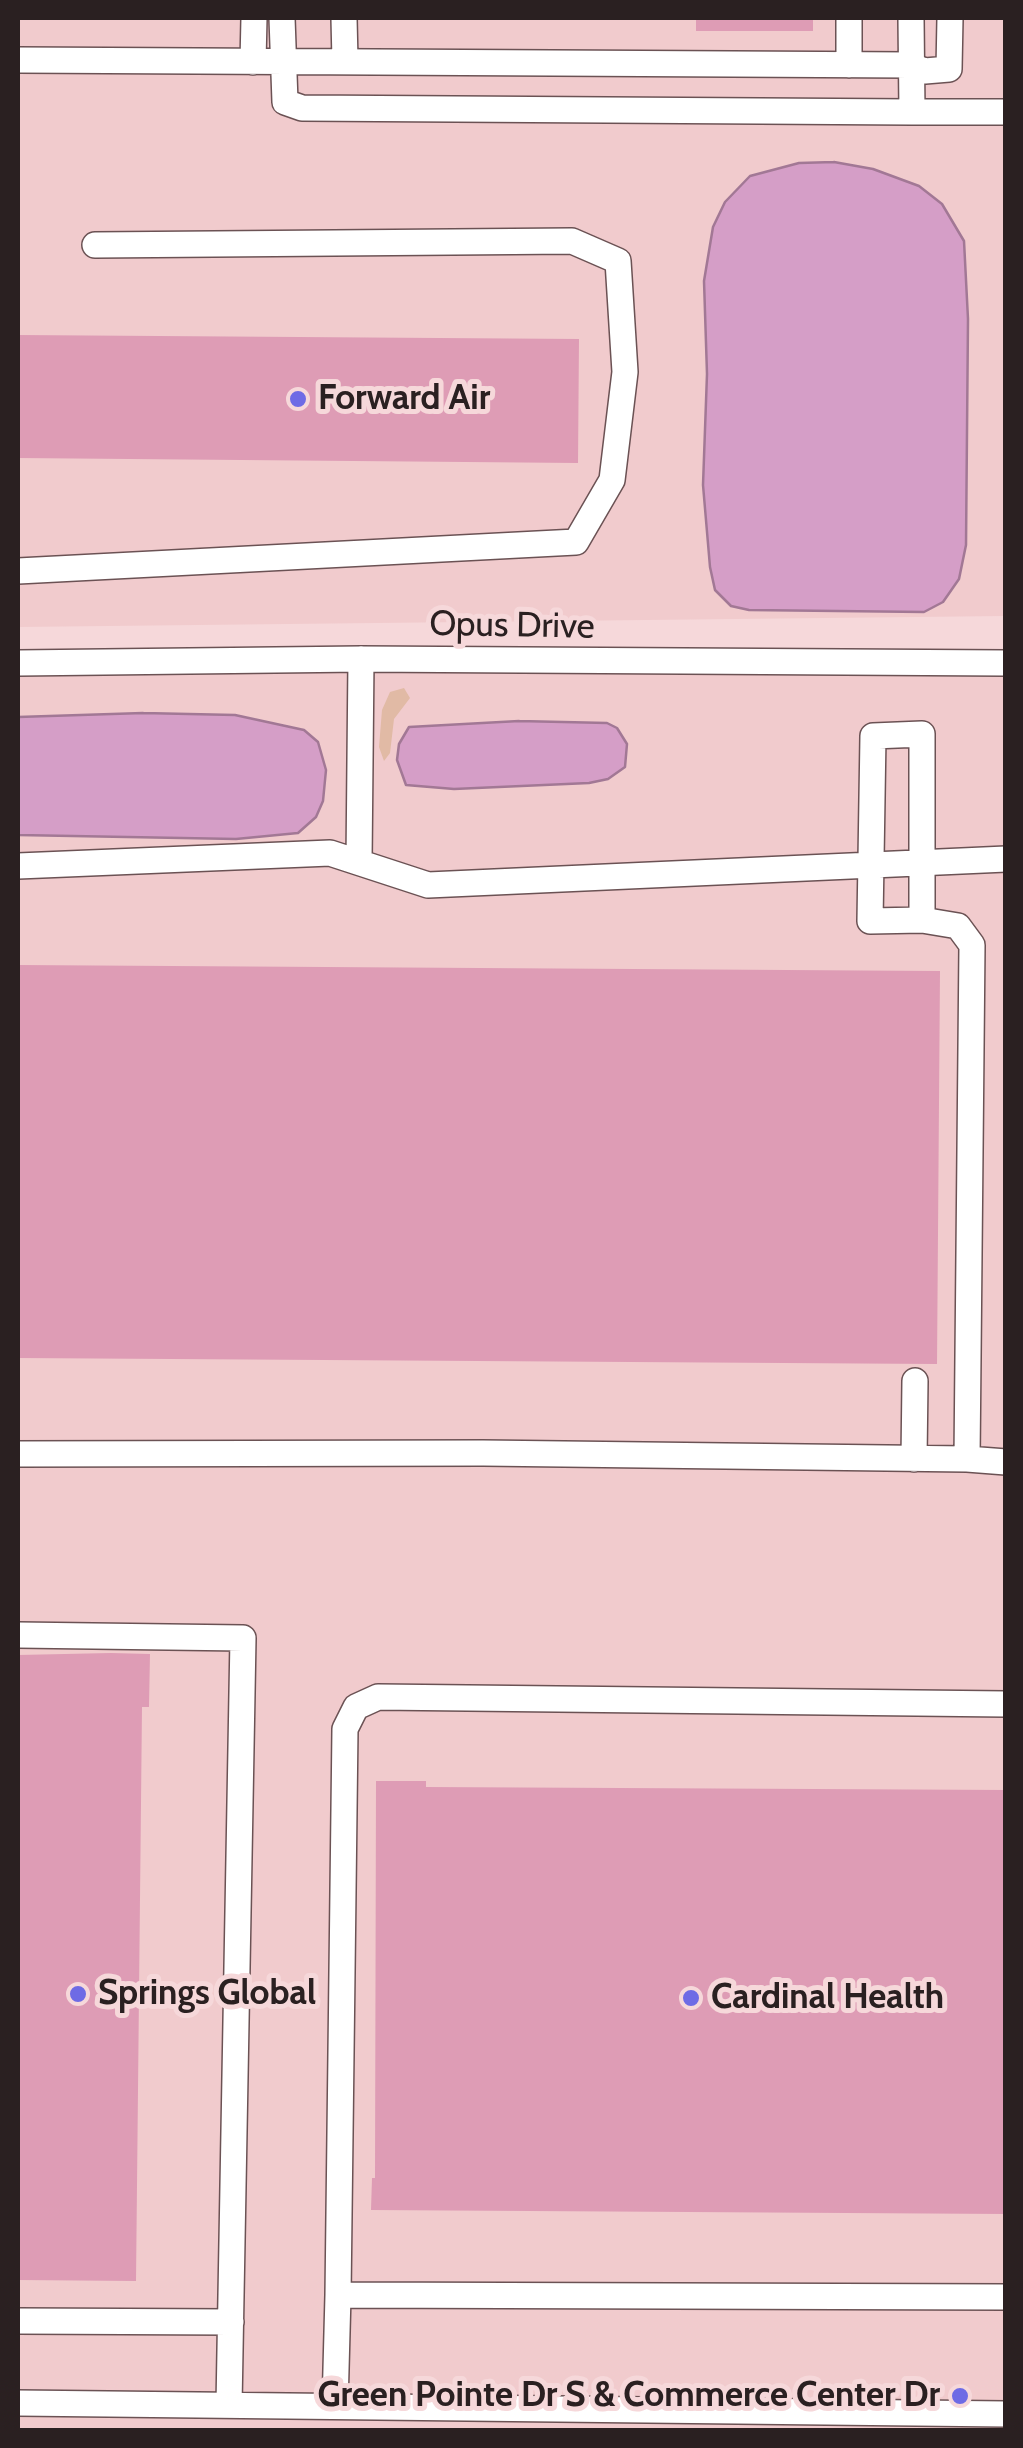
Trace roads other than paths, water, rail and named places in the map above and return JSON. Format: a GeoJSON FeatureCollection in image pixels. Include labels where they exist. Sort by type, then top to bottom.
{"type":"FeatureCollection","features":[{"type":"Feature","properties":{"kind":"street"},"geometry":{"type":"LineString","coordinates":[[253,62],[254,18]]}},
{"type":"Feature","properties":{"kind":"street"},"geometry":{"type":"LineString","coordinates":[[282,18],[285,102],[302,108],[1006,112]]}},
{"type":"Feature","properties":{"kind":"street"},"geometry":{"type":"LineString","coordinates":[[344,18],[344,61]]}},
{"type":"Feature","properties":{"kind":"street"},"geometry":{"type":"LineString","coordinates":[[849,18],[849,65]]}},
{"type":"Feature","properties":{"kind":"street"},"geometry":{"type":"LineString","coordinates":[[911,18],[912,112]]}},
{"type":"Feature","properties":{"kind":"street"},"geometry":{"type":"LineString","coordinates":[[18,60],[910,65],[924,71],[950,69],[950,18]]}},
{"type":"Feature","properties":{"kind":"street"},"geometry":{"type":"LineString","coordinates":[[18,571],[576,542],[612,480],[625,372],[618,261],[572,241],[95,245]]}},
{"type":"Feature","properties":{"kind":"street"},"geometry":{"type":"LineString","coordinates":[[358,862],[362,659]]}},
{"type":"Feature","properties":{"kind":"street","name":"Opus Drive"},"geometry":{"type":"LineString","coordinates":[[18,663],[362,659],[1006,664]]}},
{"type":"Feature","properties":{"kind":"street"},"geometry":{"type":"LineString","coordinates":[[922,920],[922,734],[873,736],[870,921],[922,920],[958,926],[972,946],[967,1460]]}},
{"type":"Feature","properties":{"kind":"street"},"geometry":{"type":"LineString","coordinates":[[18,866],[330,853],[428,885],[1006,859]]}},
{"type":"Feature","properties":{"kind":"street"},"geometry":{"type":"LineString","coordinates":[[914,1380],[914,1459]]}},
{"type":"Feature","properties":{"kind":"street"},"geometry":{"type":"LineString","coordinates":[[18,1454],[484,1452],[1006,1462]]}},
{"type":"Feature","properties":{"kind":"street"},"geometry":{"type":"LineString","coordinates":[[18,1635],[243,1638],[229,2405]]}},
{"type":"Feature","properties":{"kind":"street"},"geometry":{"type":"LineString","coordinates":[[335,2406],[345,1729],[356,1707],[378,1697],[1006,1704]]}},
{"type":"Feature","properties":{"kind":"street"},"geometry":{"type":"LineString","coordinates":[[338,2296],[1006,2297]]}},
{"type":"Feature","properties":{"kind":"street"},"geometry":{"type":"LineString","coordinates":[[18,2321],[231,2322]]}},
{"type":"Feature","properties":{"kind":"street"},"geometry":{"type":"LineString","coordinates":[[18,2403],[335,2406],[439,2419],[518,2420],[1006,2414]]}},
{"type":"Feature","properties":{"kind":"place","name":"Forward Air"},"geometry":{"type":"Point","coordinates":[298,399]}},
{"type":"Feature","properties":{"kind":"place","name":"Springs Global"},"geometry":{"type":"Point","coordinates":[78,1994]}},
{"type":"Feature","properties":{"kind":"place","name":"Cardinal Health"},"geometry":{"type":"Point","coordinates":[691,1998]}},
{"type":"Feature","properties":{"kind":"place","name":"Green Pointe Dr S & Commerce Center Dr"},"geometry":{"type":"Point","coordinates":[960,2396]}}]}
